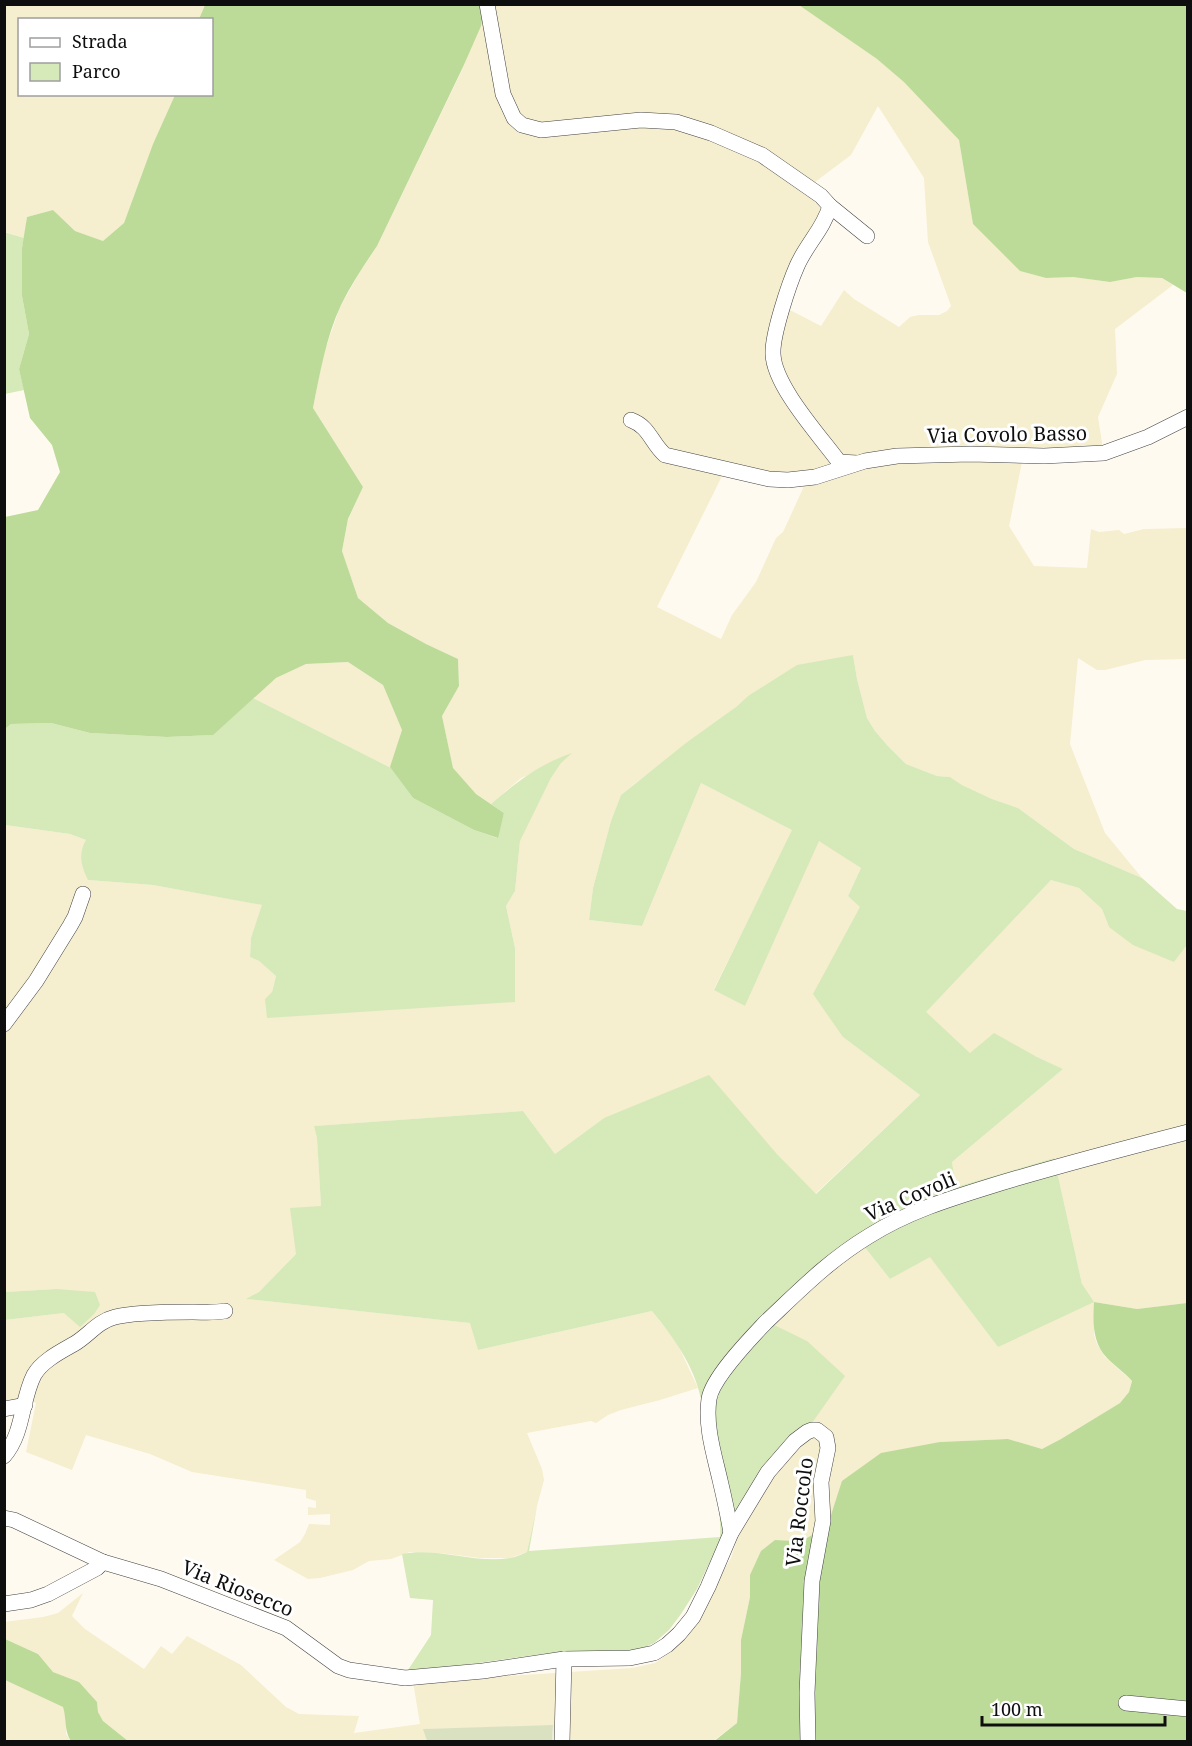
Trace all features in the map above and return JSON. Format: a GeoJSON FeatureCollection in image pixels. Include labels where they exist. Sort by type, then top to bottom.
{"type":"FeatureCollection","features":[{"type":"Feature","properties":{"kind":"street"},"geometry":{"type":"LineString","coordinates":[[487,4],[503,94],[514,118],[522,125],[541,130],[641,120],[676,122],[711,133],[762,155],[821,196],[867,236]]}},
{"type":"Feature","properties":{"kind":"street"},"geometry":{"type":"LineString","coordinates":[[830,206],[793,274],[775,333],[772,352],[781,381],[822,440],[839,462],[857,463]]}},
{"type":"Feature","properties":{"kind":"street","name":"Via Covolo Basso"},"geometry":{"type":"LineString","coordinates":[[631,420],[643,426],[658,450],[665,455],[769,479],[815,477],[839,471],[857,463],[897,456],[970,454],[1044,456],[1104,453],[1148,437],[1188,417]]}},
{"type":"Feature","properties":{"kind":"street"},"geometry":{"type":"LineString","coordinates":[[4,1024],[36,981],[70,926],[83,894]]}},
{"type":"Feature","properties":{"kind":"street","name":"Via Covoli"},"geometry":{"type":"LineString","coordinates":[[731,1533],[710,1436],[709,1398],[723,1372],[755,1333],[822,1269],[872,1234],[946,1200],[1034,1173],[1188,1132]]}},
{"type":"Feature","properties":{"kind":"street"},"geometry":{"type":"LineString","coordinates":[[4,1456],[17,1432],[32,1380],[39,1369],[46,1362],[82,1340],[99,1324],[114,1317],[132,1315],[225,1311]]}},
{"type":"Feature","properties":{"kind":"street"},"geometry":{"type":"LineString","coordinates":[[4,1409],[25,1406]]}},
{"type":"Feature","properties":{"kind":"street","name":"Via Roccolo"},"geometry":{"type":"LineString","coordinates":[[731,1533],[768,1472],[795,1441],[812,1430],[822,1433],[826,1437],[828,1448],[821,1482],[823,1521],[812,1581],[807,1693],[808,1742]]}},
{"type":"Feature","properties":{"kind":"street","name":"Via Riosecco"},"geometry":{"type":"LineString","coordinates":[[4,1518],[14,1520],[103,1562],[161,1579],[269,1620],[286,1628],[338,1666],[349,1670],[405,1678],[483,1671],[564,1659],[630,1658],[654,1653],[679,1634],[693,1617],[731,1533]]}},
{"type":"Feature","properties":{"kind":"street"},"geometry":{"type":"LineString","coordinates":[[4,1604],[32,1600],[48,1594],[97,1568],[103,1562]]}},
{"type":"Feature","properties":{"kind":"street"},"geometry":{"type":"LineString","coordinates":[[562,1742],[564,1659]]}},
{"type":"Feature","properties":{"kind":"street"},"geometry":{"type":"LineString","coordinates":[[1126,1703],[1188,1709]]}},
{"type":"Feature","properties":{"kind":"shaded area"},"geometry":{"type":"Polygon","coordinates":[[[5,5],[205,5],[199,18],[18,18],[18,96],[175,96],[153,144],[124,223],[103,241],[75,231],[53,210],[27,217],[24,238],[5,232],[5,5]]]}},
{"type":"Feature","properties":{"kind":"shaded area"},"geometry":{"type":"Polygon","coordinates":[[[485,5],[800,5],[877,59],[905,82],[959,140],[973,224],[1020,271],[1046,278],[1073,277],[1110,282],[1137,277],[1162,278],[1173,285],[1115,329],[1117,374],[1098,417],[1104,455],[1023,457],[1009,526],[1034,566],[1087,568],[1091,529],[1099,532],[1119,530],[1124,534],[1144,529],[1187,528],[1187,659],[1145,660],[1097,670],[1078,658],[1070,744],[1105,833],[1142,878],[1074,849],[1018,808],[992,799],[950,777],[937,776],[906,764],[875,731],[867,718],[853,655],[748,696],[621,795],[611,821],[593,888],[589,920],[642,926],[701,783],[793,830],[714,989],[745,1006],[819,840],[861,868],[848,896],[861,907],[843,1037],[920,1095],[815,1194],[776,1153],[604,1118],[555,1154],[523,1111],[314,1126],[317,1137],[321,1206],[296,1254],[259,1292],[247,1299],[471,1323],[478,1350],[652,1311],[677,1343],[698,1388],[621,1410],[596,1423],[591,1421],[527,1433],[542,1469],[544,1480],[527,1552],[510,1558],[480,1558],[410,1552],[391,1559],[369,1561],[353,1570],[308,1579],[274,1560],[300,1542],[309,1524],[330,1525],[330,1514],[308,1515],[308,1507],[316,1508],[316,1501],[306,1498],[306,1490],[192,1472],[150,1454],[86,1435],[72,1470],[26,1452],[36,1403],[22,1398],[5,1402],[5,1320],[64,1313],[56,1289],[5,1292],[5,825],[70,834],[86,840],[88,880],[153,885],[263,905],[251,938],[250,957],[259,961],[276,976],[272,992],[515,948],[506,906],[515,891],[520,840],[561,763],[521,778],[491,804],[476,794],[453,769],[442,716],[459,686],[458,659],[388,623],[358,598],[342,551],[348,520],[363,487],[313,408],[323,356],[340,307],[377,246],[463,68],[485,5]],[[878,106],[851,155],[807,188],[823,206],[788,309],[821,326],[844,290],[854,299],[899,327],[910,317],[939,315],[951,306],[928,242],[924,178],[878,106]],[[725,470],[657,607],[721,639],[732,615],[756,582],[805,484],[725,470]]]}},
{"type":"Feature","properties":{"kind":"shaded area"},"geometry":{"type":"Polygon","coordinates":[[[348,662],[383,685],[402,730],[391,768],[253,698],[276,678],[306,664],[348,662]]]}},
{"type":"Feature","properties":{"kind":"shaded area"},"geometry":{"type":"Polygon","coordinates":[[[1051,880],[1079,888],[1102,909],[1109,927],[1174,962],[1187,945],[1187,1303],[1137,1309],[1094,1302],[1094,1335],[1097,1344],[1105,1357],[1132,1381],[1129,1392],[1120,1403],[1061,1439],[1042,1449],[1008,1439],[940,1442],[843,1481],[831,1515],[823,1529],[805,1539],[775,1540],[750,1575],[750,1597],[741,1640],[737,1723],[713,1741],[552,1741],[553,1726],[424,1729],[427,1742],[128,1741],[103,1721],[98,1712],[97,1702],[79,1682],[53,1672],[38,1654],[5,1639],[4,1622],[58,1613],[83,1593],[72,1616],[85,1629],[144,1669],[161,1646],[172,1654],[187,1636],[241,1665],[286,1707],[299,1714],[359,1716],[354,1733],[420,1724],[413,1682],[632,1668],[655,1663],[671,1652],[691,1626],[731,1558],[738,1536],[758,1500],[807,1341],[771,1325],[863,1245],[890,1279],[930,1256],[998,1347],[1082,1284],[1054,1158],[956,1187],[952,1162],[1063,1069],[1035,1056],[970,1053],[925,1012],[1051,880]]]}},
{"type":"Feature","properties":{"kind":"shaded area"},"geometry":{"type":"Polygon","coordinates":[[[5,1680],[63,1707],[67,1721],[66,1734],[71,1741],[5,1742],[5,1680]]]}},
{"type":"Feature","properties":{"kind":"green space"},"geometry":{"type":"Polygon","coordinates":[[[205,5],[485,5],[481,26],[463,67],[377,246],[341,305],[324,355],[313,408],[363,487],[348,519],[342,551],[358,598],[388,623],[458,659],[459,686],[442,716],[453,768],[476,794],[504,813],[498,838],[474,830],[413,798],[390,767],[402,730],[383,685],[348,662],[306,664],[276,678],[213,735],[167,737],[90,733],[51,723],[11,724],[5,729],[5,517],[38,510],[60,472],[52,445],[30,418],[19,369],[29,334],[22,296],[22,248],[27,217],[53,210],[75,231],[103,241],[124,223],[153,144],[175,96],[213,96],[213,18],[199,18],[205,5]]]}},
{"type":"Feature","properties":{"kind":"green space"},"geometry":{"type":"Polygon","coordinates":[[[799,5],[1187,5],[1187,293],[1162,278],[1137,277],[1110,282],[1073,277],[1046,278],[1020,271],[973,224],[959,140],[904,82],[877,59],[799,5]]]}},
{"type":"Feature","properties":{"kind":"green space"},"geometry":{"type":"Polygon","coordinates":[[[4,232],[24,238],[22,296],[29,334],[19,369],[24,390],[5,394],[4,232]]]}},
{"type":"Feature","properties":{"kind":"green space"},"geometry":{"type":"Polygon","coordinates":[[[853,655],[867,718],[875,731],[906,764],[937,776],[950,777],[992,799],[1018,808],[1074,849],[1142,878],[1177,909],[1187,911],[1187,945],[1174,962],[1133,945],[1109,927],[1102,909],[1079,888],[1051,880],[926,1012],[970,1053],[994,1033],[1063,1069],[952,1162],[956,1187],[1054,1158],[1082,1284],[1094,1302],[998,1347],[930,1257],[890,1279],[863,1245],[772,1324],[807,1341],[845,1376],[758,1500],[738,1536],[720,1540],[697,1589],[669,1630],[654,1643],[641,1649],[549,1653],[406,1673],[431,1635],[433,1600],[410,1598],[402,1554],[416,1552],[483,1559],[517,1556],[527,1552],[537,1506],[529,1551],[720,1537],[718,1506],[708,1455],[702,1406],[698,1387],[688,1363],[675,1341],[652,1311],[478,1350],[470,1323],[246,1299],[259,1292],[296,1254],[290,1208],[321,1206],[317,1138],[314,1126],[523,1111],[555,1154],[604,1118],[709,1075],[776,1153],[816,1194],[920,1095],[843,1037],[813,994],[860,907],[848,896],[861,868],[819,841],[745,1006],[714,990],[792,830],[701,783],[642,926],[589,920],[593,888],[611,821],[621,795],[748,696],[797,665],[853,655]]]}},
{"type":"Feature","properties":{"kind":"green space"},"geometry":{"type":"Polygon","coordinates":[[[253,698],[391,768],[413,798],[474,830],[497,838],[504,813],[491,804],[529,774],[572,753],[561,763],[551,778],[520,841],[515,891],[506,906],[515,948],[515,1002],[267,1018],[265,999],[272,992],[276,976],[259,961],[250,957],[251,938],[262,905],[153,885],[88,880],[81,860],[86,840],[70,834],[5,825],[5,729],[11,724],[51,723],[90,733],[167,737],[212,735],[253,698]]]}},
{"type":"Feature","properties":{"kind":"green space"},"geometry":{"type":"Polygon","coordinates":[[[56,1289],[95,1292],[100,1305],[80,1327],[64,1313],[5,1320],[5,1292],[56,1289]]]}},
{"type":"Feature","properties":{"kind":"green space"},"geometry":{"type":"Polygon","coordinates":[[[1094,1302],[1137,1309],[1187,1303],[1187,1741],[713,1742],[737,1723],[741,1640],[750,1597],[750,1575],[761,1551],[775,1540],[805,1539],[823,1529],[831,1515],[842,1481],[881,1453],[940,1442],[1008,1439],[1042,1449],[1120,1403],[1129,1392],[1132,1381],[1107,1358],[1098,1345],[1094,1324],[1094,1302]]]}},
{"type":"Feature","properties":{"kind":"green space"},"geometry":{"type":"Polygon","coordinates":[[[5,1639],[38,1654],[53,1672],[79,1682],[97,1702],[98,1712],[103,1721],[128,1741],[71,1741],[67,1733],[63,1707],[5,1680],[5,1639]]]}},
{"type":"Feature","properties":{"kind":"green space"},"geometry":{"type":"Polygon","coordinates":[[[553,1725],[552,1742],[427,1741],[423,1729],[553,1725]]]}}]}
